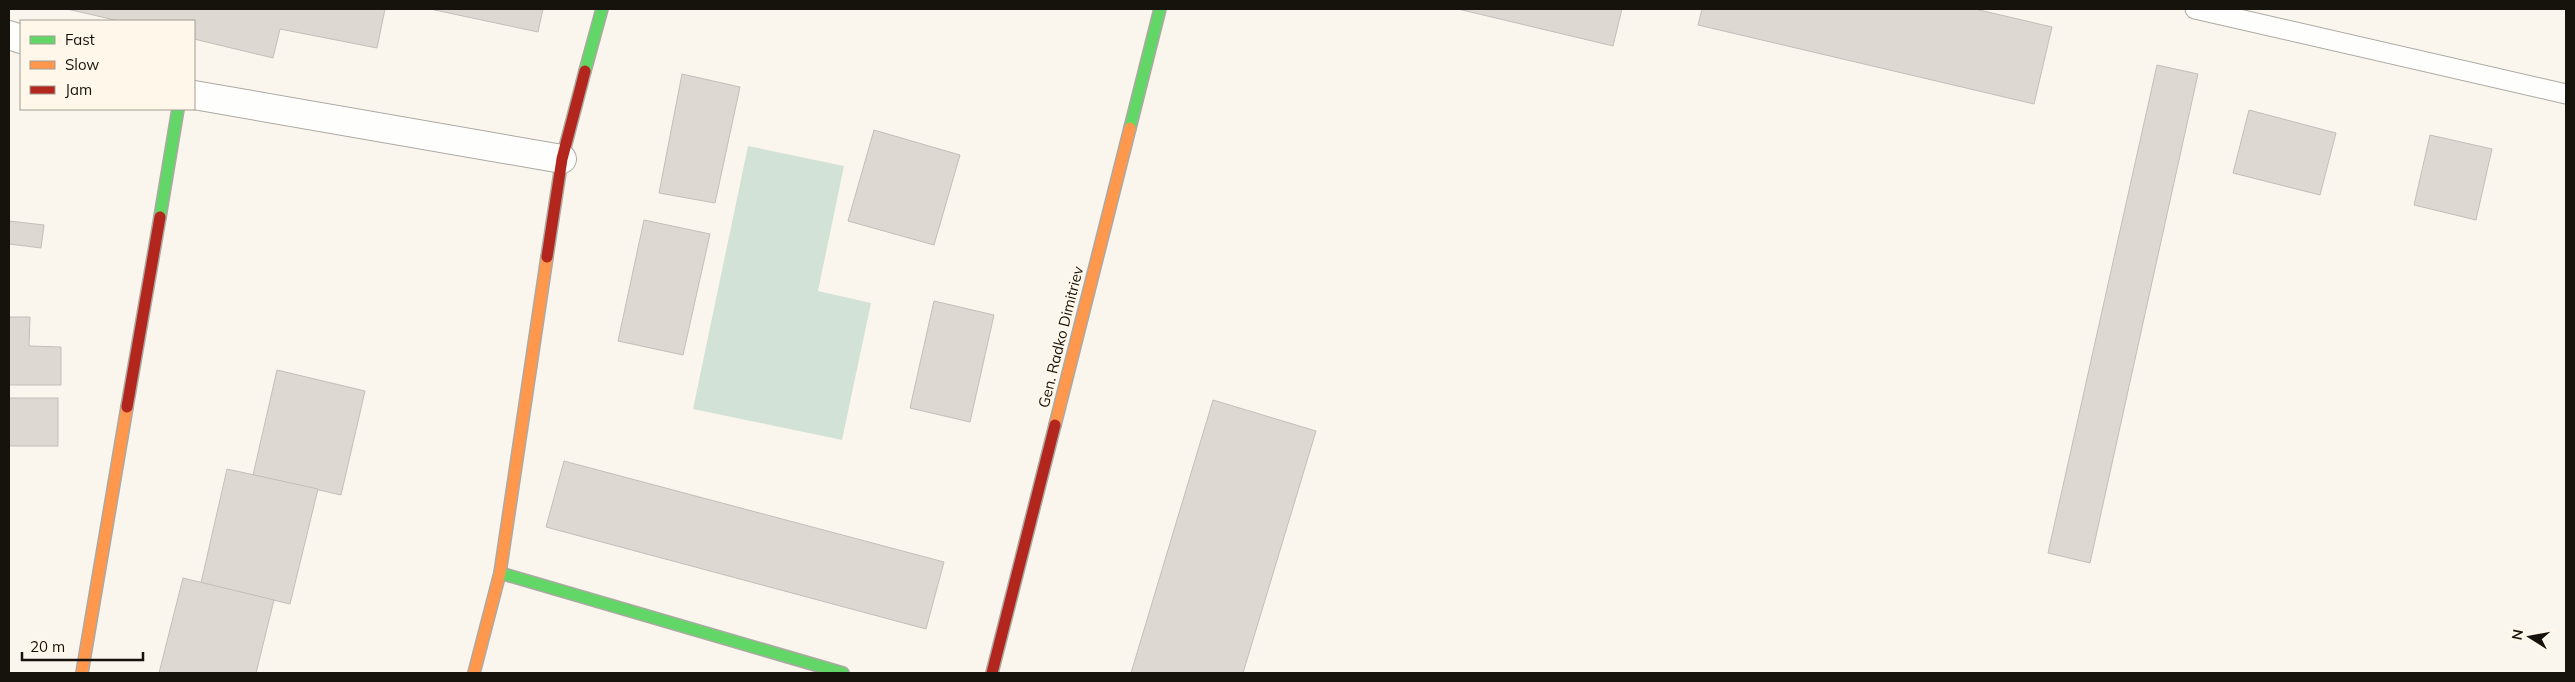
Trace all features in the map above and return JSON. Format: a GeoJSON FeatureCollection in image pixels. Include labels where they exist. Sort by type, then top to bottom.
{"type":"FeatureCollection","features":[{"type":"Feature","properties":{"kind":"street"},"geometry":{"type":"LineString","coordinates":[[474,673],[500,573],[562,159],[602,9]]}},
{"type":"Feature","properties":{"kind":"street","name":"Gen. Radko Dimitriev"},"geometry":{"type":"LineString","coordinates":[[992,673],[1160,9]]}},
{"type":"Feature","properties":{"kind":"street"},"geometry":{"type":"LineString","coordinates":[[195,95],[562,159]]}},
{"type":"Feature","properties":{"kind":"street"},"geometry":{"type":"LineString","coordinates":[[82,673],[178,110]]}},
{"type":"Feature","properties":{"kind":"street"},"geometry":{"type":"LineString","coordinates":[[500,573],[842,673]]}},
{"type":"Feature","properties":{"kind":"lane"},"geometry":{"type":"LineString","coordinates":[[2195,9],[2566,94]]}},
{"type":"Feature","properties":{"kind":"green space"},"geometry":{"type":"Polygon","coordinates":[[[748,146],[844,166],[818,291],[871,303],[842,440],[693,409],[748,146]]]}},
{"type":"Feature","properties":{"kind":"building"},"geometry":{"type":"Polygon","coordinates":[[[67,9],[385,9],[377,48],[280,29],[273,58],[195,39],[195,20],[115,20],[67,9]]]}},
{"type":"Feature","properties":{"kind":"building"},"geometry":{"type":"Polygon","coordinates":[[[430,9],[543,9],[538,32],[430,9]]]}},
{"type":"Feature","properties":{"kind":"building"},"geometry":{"type":"Polygon","coordinates":[[[1458,9],[1622,9],[1613,46],[1458,9]]]}},
{"type":"Feature","properties":{"kind":"building"},"geometry":{"type":"Polygon","coordinates":[[[1702,9],[1975,9],[2052,27],[2034,104],[1698,25],[1702,9]]]}},
{"type":"Feature","properties":{"kind":"building"},"geometry":{"type":"Polygon","coordinates":[[[2157,65],[2198,74],[2090,563],[2048,553],[2157,65]]]}},
{"type":"Feature","properties":{"kind":"building"},"geometry":{"type":"Polygon","coordinates":[[[682,74],[740,87],[715,203],[659,193],[682,74]]]}},
{"type":"Feature","properties":{"kind":"building"},"geometry":{"type":"Polygon","coordinates":[[[2249,110],[2336,133],[2320,195],[2233,173],[2249,110]]]}},
{"type":"Feature","properties":{"kind":"building"},"geometry":{"type":"Polygon","coordinates":[[[874,130],[960,155],[934,245],[848,221],[874,130]]]}},
{"type":"Feature","properties":{"kind":"building"},"geometry":{"type":"Polygon","coordinates":[[[2430,135],[2492,149],[2476,220],[2414,205],[2430,135]]]}},
{"type":"Feature","properties":{"kind":"building"},"geometry":{"type":"Polygon","coordinates":[[[644,220],[710,234],[683,355],[618,341],[644,220]]]}},
{"type":"Feature","properties":{"kind":"building"},"geometry":{"type":"Polygon","coordinates":[[[9,221],[44,225],[41,248],[9,244],[9,221]]]}},
{"type":"Feature","properties":{"kind":"building"},"geometry":{"type":"Polygon","coordinates":[[[934,301],[994,315],[970,422],[910,408],[934,301]]]}},
{"type":"Feature","properties":{"kind":"building"},"geometry":{"type":"Polygon","coordinates":[[[9,317],[30,317],[29,346],[61,347],[61,385],[9,385],[9,317]]]}},
{"type":"Feature","properties":{"kind":"building"},"geometry":{"type":"Polygon","coordinates":[[[277,370],[365,391],[341,495],[253,475],[277,370]]]}},
{"type":"Feature","properties":{"kind":"building"},"geometry":{"type":"Polygon","coordinates":[[[9,398],[58,398],[58,446],[9,446],[9,398]]]}},
{"type":"Feature","properties":{"kind":"building"},"geometry":{"type":"Polygon","coordinates":[[[1213,400],[1316,431],[1243,673],[1131,673],[1213,400]]]}},
{"type":"Feature","properties":{"kind":"building"},"geometry":{"type":"Polygon","coordinates":[[[564,461],[944,562],[926,629],[546,527],[564,461]]]}},
{"type":"Feature","properties":{"kind":"building"},"geometry":{"type":"Polygon","coordinates":[[[227,469],[318,489],[290,604],[201,583],[227,469]]]}},
{"type":"Feature","properties":{"kind":"building"},"geometry":{"type":"Polygon","coordinates":[[[183,578],[274,600],[256,673],[159,673],[183,578]]]}},
{"type":"Feature","properties":{"kind":"traffic: fast"},"geometry":{"type":"LineString","coordinates":[[585,71],[602,9]]}},
{"type":"Feature","properties":{"kind":"traffic: fast"},"geometry":{"type":"LineString","coordinates":[[1130,128],[1160,9]]}},
{"type":"Feature","properties":{"kind":"traffic: fast"},"geometry":{"type":"LineString","coordinates":[[160,217],[178,110]]}},
{"type":"Feature","properties":{"kind":"traffic: fast"},"geometry":{"type":"LineString","coordinates":[[500,573],[843,673]]}},
{"type":"Feature","properties":{"kind":"traffic: slow"},"geometry":{"type":"LineString","coordinates":[[1055,425],[1130,128]]}},
{"type":"Feature","properties":{"kind":"traffic: slow"},"geometry":{"type":"LineString","coordinates":[[474,673],[500,573],[547,257]]}},
{"type":"Feature","properties":{"kind":"traffic: slow"},"geometry":{"type":"LineString","coordinates":[[82,673],[127,407]]}},
{"type":"Feature","properties":{"kind":"traffic: jam"},"geometry":{"type":"LineString","coordinates":[[547,257],[562,159],[585,71]]}},
{"type":"Feature","properties":{"kind":"traffic: jam"},"geometry":{"type":"LineString","coordinates":[[127,407],[160,217]]}},
{"type":"Feature","properties":{"kind":"traffic: jam"},"geometry":{"type":"LineString","coordinates":[[992,673],[1055,425]]}}]}
